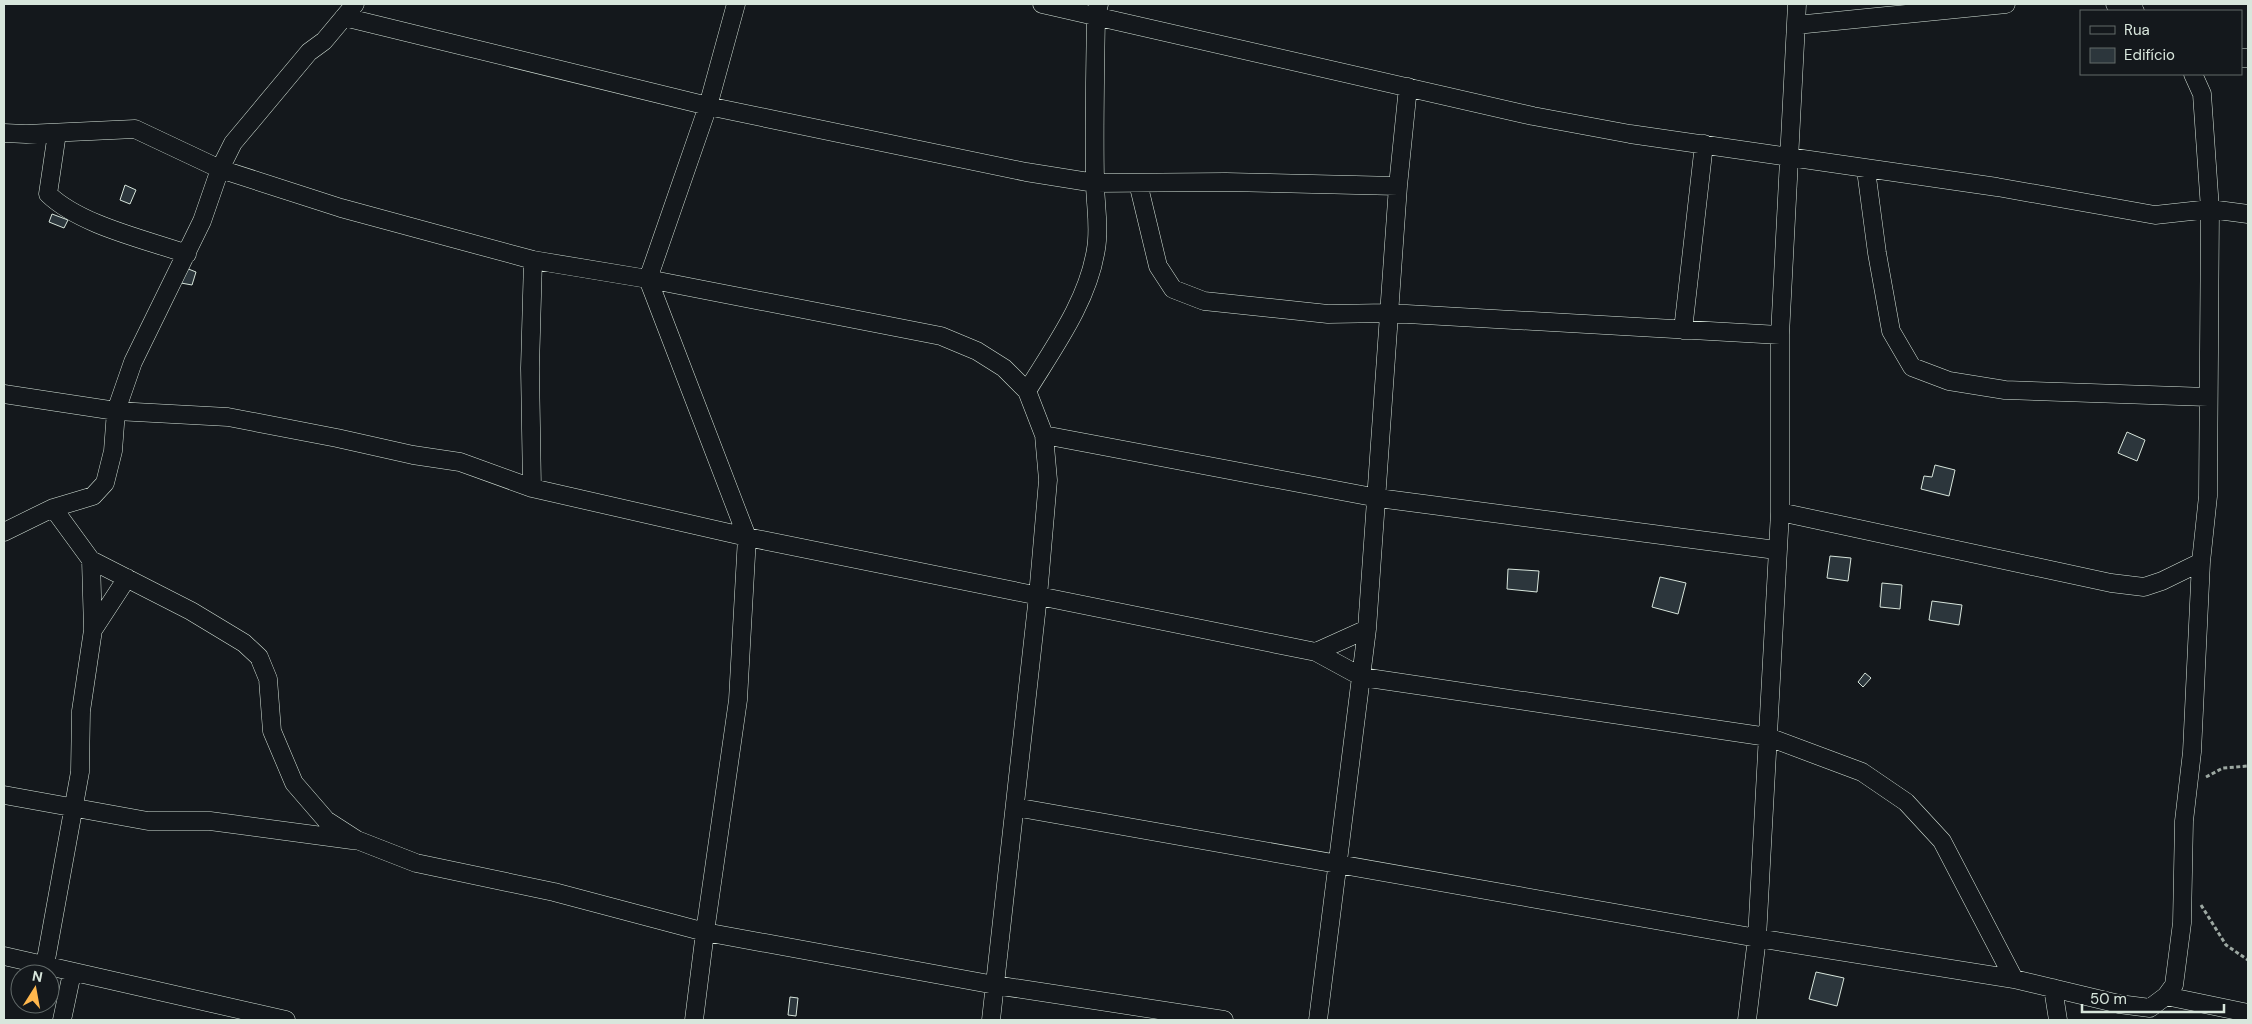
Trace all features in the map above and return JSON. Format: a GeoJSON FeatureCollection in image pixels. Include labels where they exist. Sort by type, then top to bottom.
{"type":"FeatureCollection","features":[{"type":"Feature","properties":{"kind":"street"},"geometry":{"type":"LineString","coordinates":[[694,1020],[738,700],[747,537],[648,279],[708,106],[736,4]]}},
{"type":"Feature","properties":{"kind":"street"},"geometry":{"type":"LineString","coordinates":[[1042,4],[1097,10],[1408,87],[1533,116],[1630,134],[1866,170],[1997,187],[2155,215],[2210,209],[2248,214]]}},
{"type":"Feature","properties":{"kind":"street"},"geometry":{"type":"LineString","coordinates":[[1747,1020],[1756,938],[1768,737],[1776,550],[1780,512],[1780,335],[1797,4]]}},
{"type":"Feature","properties":{"kind":"street"},"geometry":{"type":"LineString","coordinates":[[1796,25],[2006,4]]}},
{"type":"Feature","properties":{"kind":"street"},"geometry":{"type":"LineString","coordinates":[[2115,4],[2133,10]]}},
{"type":"Feature","properties":{"kind":"street"},"geometry":{"type":"LineString","coordinates":[[4,532],[53,508],[93,496],[105,483],[113,452],[116,411],[134,362],[202,221],[220,169],[233,143],[309,52],[324,41],[349,10],[708,106],[983,164],[1095,183],[1398,186]]}},
{"type":"Feature","properties":{"kind":"street"},"geometry":{"type":"LineString","coordinates":[[1027,391],[1067,327],[1088,280],[1096,249],[1098,219],[1095,183],[1097,10]]}},
{"type":"Feature","properties":{"kind":"street"},"geometry":{"type":"LineString","coordinates":[[1016,807],[1756,938],[2014,980],[2140,1008],[2150,1008],[2166,996],[2174,985],[2182,923],[2183,848],[2192,752],[2201,562],[2208,496],[2210,209],[2202,94],[2194,75]]}},
{"type":"Feature","properties":{"kind":"street"},"geometry":{"type":"LineString","coordinates":[[1318,1020],[1336,863],[1367,629],[1378,498],[1398,186],[1408,87]]}},
{"type":"Feature","properties":{"kind":"street"},"geometry":{"type":"LineString","coordinates":[[4,133],[26,134],[135,129],[220,169],[341,208],[533,260],[648,279],[941,336],[977,351],[1004,368],[1027,391],[1044,435],[1048,480],[1016,807],[991,1020]]}},
{"type":"Feature","properties":{"kind":"street"},"geometry":{"type":"LineString","coordinates":[[57,133],[48,194],[60,206],[90,221],[187,254]]}},
{"type":"Feature","properties":{"kind":"street"},"geometry":{"type":"LineString","coordinates":[[1683,330],[1704,144]]}},
{"type":"Feature","properties":{"kind":"street"},"geometry":{"type":"LineString","coordinates":[[1866,170],[1877,253],[1891,330],[1912,367],[1949,381],[2005,390],[2208,397]]}},
{"type":"Feature","properties":{"kind":"street"},"geometry":{"type":"LineString","coordinates":[[1138,183],[1158,266],[1174,289],[1204,302],[1328,314],[1389,313],[1780,335]]}},
{"type":"Feature","properties":{"kind":"street"},"geometry":{"type":"LineString","coordinates":[[532,488],[530,368],[533,260]]}},
{"type":"Feature","properties":{"kind":"street"},"geometry":{"type":"LineString","coordinates":[[4,394],[116,411],[228,417],[460,462],[532,488],[747,537],[1316,652],[1362,677],[1768,737],[1862,772],[1906,802],[1942,841],[2014,980]]}},
{"type":"Feature","properties":{"kind":"street"},"geometry":{"type":"LineString","coordinates":[[1044,435],[1378,498],[1776,550]]}},
{"type":"Feature","properties":{"kind":"street"},"geometry":{"type":"LineString","coordinates":[[53,508],[91,560],[191,611],[244,643],[259,657],[268,679],[272,731],[294,783],[326,820],[358,840],[416,863],[554,892],[705,932],[995,985],[1224,1020]]}},
{"type":"Feature","properties":{"kind":"street"},"geometry":{"type":"LineString","coordinates":[[1780,512],[2111,583],[2144,587],[2162,581],[2201,562]]}},
{"type":"Feature","properties":{"kind":"street"},"geometry":{"type":"LineString","coordinates":[[45,964],[80,772],[81,711],[93,630],[91,560]]}},
{"type":"Feature","properties":{"kind":"street"},"geometry":{"type":"LineString","coordinates":[[93,630],[126,578]]}},
{"type":"Feature","properties":{"kind":"street"},"geometry":{"type":"LineString","coordinates":[[1316,652],[1367,629]]}},
{"type":"Feature","properties":{"kind":"street"},"geometry":{"type":"LineString","coordinates":[[4,795],[73,809],[148,821],[210,821],[358,840]]}},
{"type":"Feature","properties":{"kind":"street"},"geometry":{"type":"LineString","coordinates":[[4,956],[40,964]]}},
{"type":"Feature","properties":{"kind":"street"},"geometry":{"type":"LineString","coordinates":[[60,969],[286,1020]]}},
{"type":"Feature","properties":{"kind":"street"},"geometry":{"type":"LineString","coordinates":[[62,1020],[72,973]]}},
{"type":"Feature","properties":{"kind":"street"},"geometry":{"type":"LineString","coordinates":[[2053,988],[2058,1020]]}},
{"type":"Feature","properties":{"kind":"street"},"geometry":{"type":"LineString","coordinates":[[2166,996],[2248,1013]]}},
{"type":"Feature","properties":{"kind":"path"},"geometry":{"type":"LineString","coordinates":[[2188,788],[2223,768],[2248,766]]}},
{"type":"Feature","properties":{"kind":"path"},"geometry":{"type":"LineString","coordinates":[[2199,902],[2226,946],[2248,960]]}},
{"type":"Feature","properties":{"kind":"building"},"geometry":{"type":"Polygon","coordinates":[[[125,185],[136,190],[130,204],[120,200],[125,185]]]}},
{"type":"Feature","properties":{"kind":"building"},"geometry":{"type":"Polygon","coordinates":[[[52,214],[68,220],[64,228],[49,222],[52,214]]]}},
{"type":"Feature","properties":{"kind":"building"},"geometry":{"type":"Polygon","coordinates":[[[186,268],[196,272],[192,285],[181,283],[186,268]]]}},
{"type":"Feature","properties":{"kind":"building"},"geometry":{"type":"Polygon","coordinates":[[[2127,432],[2145,440],[2137,461],[2118,453],[2127,432]]]}},
{"type":"Feature","properties":{"kind":"building"},"geometry":{"type":"Polygon","coordinates":[[[1935,465],[1955,470],[1949,496],[1921,489],[1924,476],[1932,477],[1935,465]]]}},
{"type":"Feature","properties":{"kind":"building"},"geometry":{"type":"Polygon","coordinates":[[[1830,556],[1851,558],[1848,581],[1827,578],[1830,556]]]}},
{"type":"Feature","properties":{"kind":"building"},"geometry":{"type":"Polygon","coordinates":[[[1508,569],[1539,571],[1537,592],[1507,589],[1508,569]]]}},
{"type":"Feature","properties":{"kind":"building"},"geometry":{"type":"Polygon","coordinates":[[[1660,577],[1686,583],[1678,614],[1652,607],[1660,577]]]}},
{"type":"Feature","properties":{"kind":"building"},"geometry":{"type":"Polygon","coordinates":[[[1882,583],[1902,585],[1900,609],[1880,607],[1882,583]]]}},
{"type":"Feature","properties":{"kind":"building"},"geometry":{"type":"Polygon","coordinates":[[[1932,601],[1962,605],[1959,625],[1929,620],[1932,601]]]}},
{"type":"Feature","properties":{"kind":"building"},"geometry":{"type":"Polygon","coordinates":[[[1865,673],[1871,678],[1863,687],[1858,682],[1865,673]]]}},
{"type":"Feature","properties":{"kind":"building"},"geometry":{"type":"Polygon","coordinates":[[[1816,972],[1844,978],[1837,1006],[1809,999],[1816,972]]]}},
{"type":"Feature","properties":{"kind":"building"},"geometry":{"type":"Polygon","coordinates":[[[790,997],[798,998],[796,1016],[788,1015],[790,997]]]}}]}
